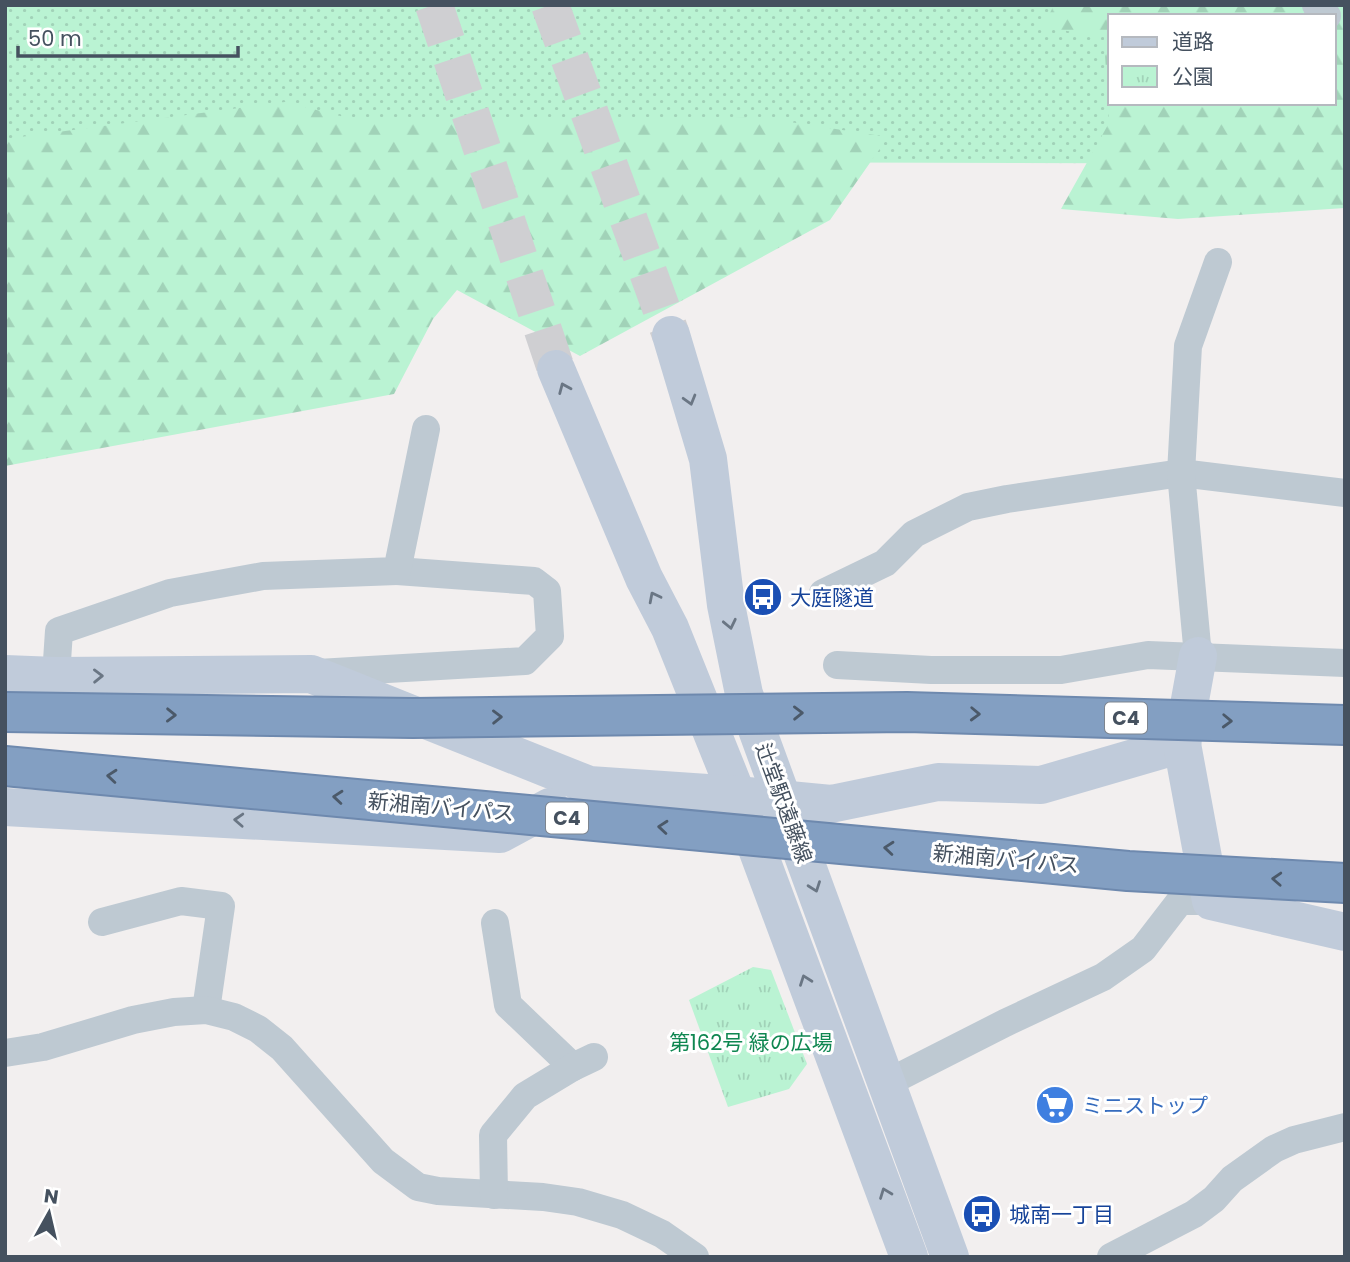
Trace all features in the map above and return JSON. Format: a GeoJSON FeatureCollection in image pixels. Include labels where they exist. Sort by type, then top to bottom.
{"type":"FeatureCollection","features":[{"type":"Feature","properties":{"kind":"highway","name":"C4"},"geometry":{"type":"LineString","coordinates":[[5,712],[413,718],[907,712],[1345,725]]}},
{"type":"Feature","properties":{"kind":"highway","name":"新湘南バイパス"},"geometry":{"type":"LineString","coordinates":[[5,766],[1128,871],[1345,883]]}},
{"type":"Feature","properties":{"kind":"street"},"geometry":{"type":"LineString","coordinates":[[1212,901],[1182,744],[1198,656],[1181,473],[1188,346],[1218,262]]}},
{"type":"Feature","properties":{"kind":"street","name":"辻堂駅遠藤線"},"geometry":{"type":"LineString","coordinates":[[671,335],[708,459],[726,606],[744,694],[950,1257]]}},
{"type":"Feature","properties":{"kind":"street","name":"辻堂駅遠藤線"},"geometry":{"type":"LineString","coordinates":[[556,369],[644,578],[670,628],[737,795],[909,1257]]}},
{"type":"Feature","properties":{"kind":"street"},"geometry":{"type":"LineString","coordinates":[[397,571],[426,429]]}},
{"type":"Feature","properties":{"kind":"street"},"geometry":{"type":"LineString","coordinates":[[823,593],[885,563],[914,534],[968,507],[1007,499],[1181,473],[1345,493]]}},
{"type":"Feature","properties":{"kind":"street"},"geometry":{"type":"LineString","coordinates":[[5,674],[56,676],[312,674],[525,661],[550,636],[547,591],[534,581],[397,571],[263,576],[170,593],[59,631],[56,676]]}},
{"type":"Feature","properties":{"kind":"street"},"geometry":{"type":"LineString","coordinates":[[837,665],[931,670],[1061,670],[1148,655],[1345,663]]}},
{"type":"Feature","properties":{"kind":"street"},"geometry":{"type":"LineString","coordinates":[[312,674],[589,786],[831,804],[938,782],[1041,785],[1182,744]]}},
{"type":"Feature","properties":{"kind":"street"},"geometry":{"type":"LineString","coordinates":[[5,807],[500,834],[589,786]]}},
{"type":"Feature","properties":{"kind":"street"},"geometry":{"type":"LineString","coordinates":[[102,922],[181,901],[221,906],[206,1010]]}},
{"type":"Feature","properties":{"kind":"street"},"geometry":{"type":"LineString","coordinates":[[887,1083],[1103,977],[1143,948],[1180,901],[1212,901],[1345,932]]}},
{"type":"Feature","properties":{"kind":"street"},"geometry":{"type":"LineString","coordinates":[[494,1195],[493,1135],[525,1096],[583,1062],[509,1004],[495,923]]}},
{"type":"Feature","properties":{"kind":"street"},"geometry":{"type":"LineString","coordinates":[[5,1053],[43,1047],[143,1018],[174,1012],[206,1010],[234,1017],[258,1029],[282,1048],[383,1161],[418,1187],[438,1191],[543,1197],[578,1202],[622,1215],[662,1234],[695,1257]]}},
{"type":"Feature","properties":{"kind":"street"},"geometry":{"type":"LineString","coordinates":[[1111,1257],[1195,1214],[1214,1199],[1232,1179],[1274,1150],[1294,1140],[1345,1127]]}},
{"type":"Feature","properties":{"kind":"green space"},"geometry":{"type":"Polygon","coordinates":[[[5,5],[1345,5],[1345,164],[5,160],[5,5]]]}},
{"type":"Feature","properties":{"kind":"green space"},"geometry":{"type":"Polygon","coordinates":[[[1054,5],[1345,5],[1345,208],[1178,219],[1061,209],[1109,123],[1104,37],[1043,27],[1054,5]]]}},
{"type":"Feature","properties":{"kind":"green space"},"geometry":{"type":"Polygon","coordinates":[[[285,102],[352,119],[665,121],[757,117],[888,137],[830,220],[580,356],[457,290],[433,319],[394,394],[5,466],[5,139],[285,102]]]}},
{"type":"Feature","properties":{"kind":"green space","name":"第162号 緑の広場"},"geometry":{"type":"Polygon","coordinates":[[[753,967],[771,970],[807,1064],[789,1089],[728,1107],[689,1000],[753,967]]]}},
{"type":"Feature","properties":{"kind":"tunnel"},"geometry":{"type":"LineString","coordinates":[[434,5],[556,369]]}},
{"type":"Feature","properties":{"kind":"tunnel"},"geometry":{"type":"LineString","coordinates":[[550,5],[671,335]]}},
{"type":"Feature","properties":{"kind":"place","name":"大庭隧道"},"geometry":{"type":"Point","coordinates":[763,597]}},
{"type":"Feature","properties":{"kind":"place","name":"ミニストップ"},"geometry":{"type":"Point","coordinates":[1055,1105]}},
{"type":"Feature","properties":{"kind":"place","name":"城南一丁目"},"geometry":{"type":"Point","coordinates":[982,1214]}}]}
